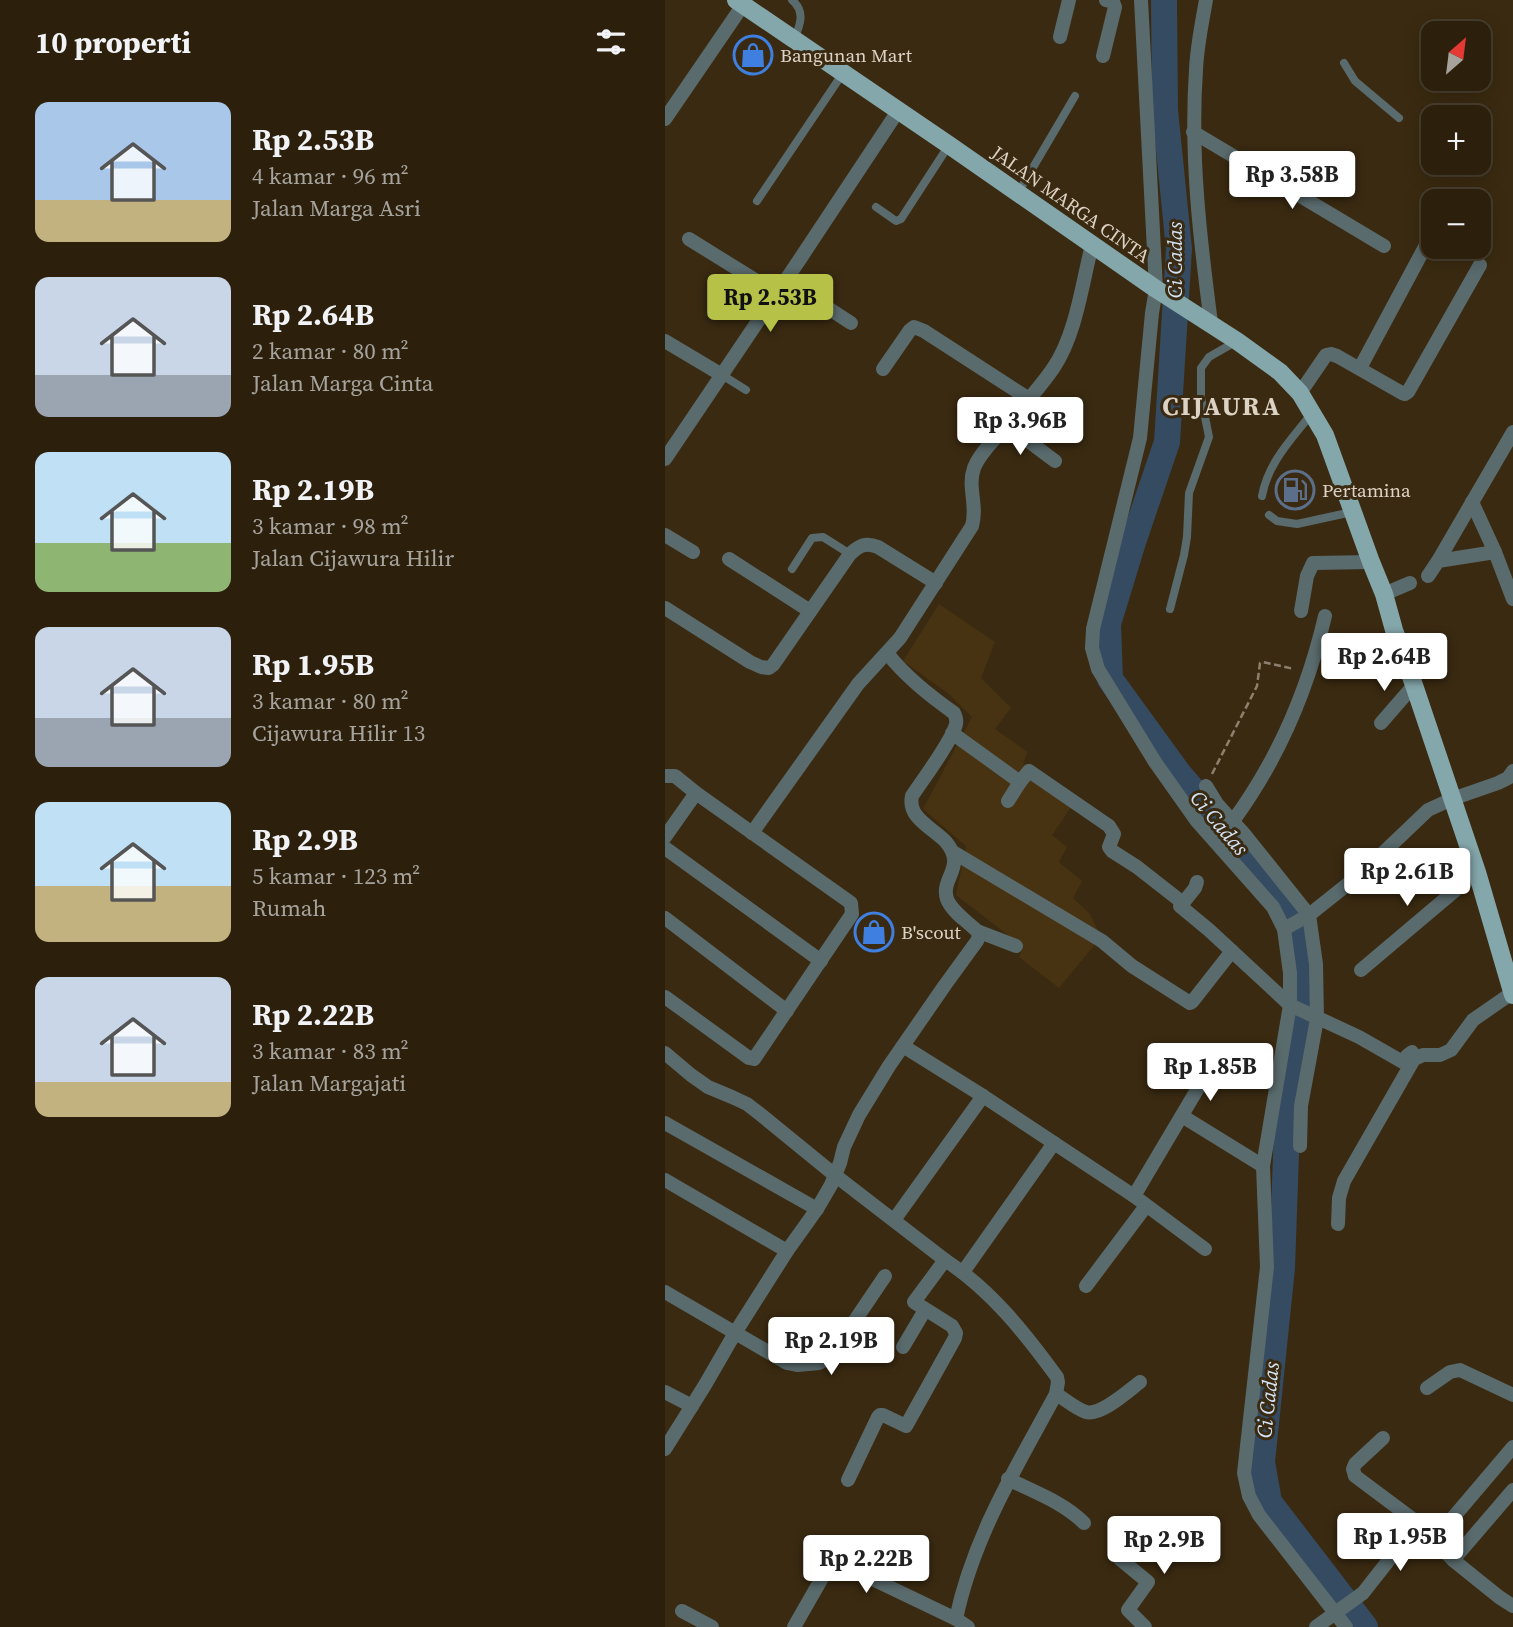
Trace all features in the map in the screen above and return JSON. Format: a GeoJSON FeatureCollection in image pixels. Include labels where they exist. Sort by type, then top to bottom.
{"type":"FeatureCollection","features":[{"type":"Feature","properties":{"kind":"main road","name":"JALAN MARGA CINTA"},"geometry":{"type":"LineString","coordinates":[[740,2],[1156,289],[1237,341],[1280,373],[1300,393],[1325,435],[1384,594],[1477,872],[1513,994]]}},
{"type":"Feature","properties":{"kind":"street"},"geometry":{"type":"LineString","coordinates":[[1060,37],[1069,0]]}},
{"type":"Feature","properties":{"kind":"street"},"geometry":{"type":"LineString","coordinates":[[1103,56],[1115,7],[1113,2],[1106,0]]}},
{"type":"Feature","properties":{"kind":"street"},"geometry":{"type":"LineString","coordinates":[[1141,0],[1156,289],[1140,438],[1093,629],[1092,648],[1098,669],[1155,762],[1273,907],[1287,928],[1294,1007],[1263,1166],[1267,1267],[1244,1473],[1248,1496],[1259,1515],[1338,1610],[1346,1627]]}},
{"type":"Feature","properties":{"kind":"street"},"geometry":{"type":"LineString","coordinates":[[1205,319],[1193,132],[1206,0]]}},
{"type":"Feature","properties":{"kind":"street"},"geometry":{"type":"LineString","coordinates":[[665,119],[740,2]]}},
{"type":"Feature","properties":{"kind":"street"},"geometry":{"type":"LineString","coordinates":[[666,454],[722,375],[898,111]]}},
{"type":"Feature","properties":{"kind":"street"},"geometry":{"type":"LineString","coordinates":[[1193,132],[1384,246]]}},
{"type":"Feature","properties":{"kind":"street"},"geometry":{"type":"LineString","coordinates":[[689,239],[776,293]]}},
{"type":"Feature","properties":{"kind":"street"},"geometry":{"type":"LineString","coordinates":[[751,833],[858,684],[899,638],[972,526],[975,511],[971,481],[976,463],[1053,369],[1069,338],[1092,245]]}},
{"type":"Feature","properties":{"kind":"street"},"geometry":{"type":"LineString","coordinates":[[1360,368],[1421,254]]}},
{"type":"Feature","properties":{"kind":"street"},"geometry":{"type":"LineString","coordinates":[[1300,393],[1326,355],[1331,354],[1402,393],[1408,392],[1480,265]]}},
{"type":"Feature","properties":{"kind":"street"},"geometry":{"type":"LineString","coordinates":[[785,281],[851,323]]}},
{"type":"Feature","properties":{"kind":"street"},"geometry":{"type":"LineString","coordinates":[[883,369],[909,330],[914,327],[1029,399]]}},
{"type":"Feature","properties":{"kind":"street"},"geometry":{"type":"LineString","coordinates":[[665,341],[722,375]]}},
{"type":"Feature","properties":{"kind":"street"},"geometry":{"type":"LineString","coordinates":[[1007,425],[1055,461]]}},
{"type":"Feature","properties":{"kind":"street"},"geometry":{"type":"LineString","coordinates":[[1428,576],[1513,432]]}},
{"type":"Feature","properties":{"kind":"street"},"geometry":{"type":"LineString","coordinates":[[1472,502],[1513,599]]}},
{"type":"Feature","properties":{"kind":"street"},"geometry":{"type":"LineString","coordinates":[[665,535],[693,552]]}},
{"type":"Feature","properties":{"kind":"street"},"geometry":{"type":"LineString","coordinates":[[665,608],[750,662],[769,668],[855,549],[869,544],[878,547],[936,583]]}},
{"type":"Feature","properties":{"kind":"street"},"geometry":{"type":"LineString","coordinates":[[1438,561],[1495,552]]}},
{"type":"Feature","properties":{"kind":"street"},"geometry":{"type":"LineString","coordinates":[[729,559],[810,611]]}},
{"type":"Feature","properties":{"kind":"street"},"geometry":{"type":"LineString","coordinates":[[1301,611],[1307,576],[1313,563],[1371,562]]}},
{"type":"Feature","properties":{"kind":"street"},"geometry":{"type":"LineString","coordinates":[[1384,594],[1410,583]]}},
{"type":"Feature","properties":{"kind":"street"},"geometry":{"type":"LineString","coordinates":[[1233,821],[1278,749],[1308,672],[1325,616]]}},
{"type":"Feature","properties":{"kind":"street"},"geometry":{"type":"LineString","coordinates":[[887,653],[923,691],[954,713],[956,718],[953,733],[912,796],[911,803],[919,820],[953,852],[954,866],[946,890],[947,899],[977,931],[1016,947]]}},
{"type":"Feature","properties":{"kind":"street"},"geometry":{"type":"LineString","coordinates":[[1381,723],[1414,685]]}},
{"type":"Feature","properties":{"kind":"street"},"geometry":{"type":"LineString","coordinates":[[953,733],[1020,782]]}},
{"type":"Feature","properties":{"kind":"street"},"geometry":{"type":"LineString","coordinates":[[1008,801],[1029,771],[1109,826],[1114,834],[1110,849],[1183,903]]}},
{"type":"Feature","properties":{"kind":"street"},"geometry":{"type":"LineString","coordinates":[[665,776],[675,776],[852,903],[852,914],[754,1059],[665,996]]}},
{"type":"Feature","properties":{"kind":"street"},"geometry":{"type":"LineString","coordinates":[[1287,928],[1363,872],[1428,810],[1455,806],[1483,788],[1511,776]]}},
{"type":"Feature","properties":{"kind":"street"},"geometry":{"type":"LineString","coordinates":[[1206,786],[1216,804],[1233,821],[1306,916],[1316,964],[1316,1018],[1301,1106],[1300,1146]]}},
{"type":"Feature","properties":{"kind":"street"},"geometry":{"type":"LineString","coordinates":[[665,837],[696,793]]}},
{"type":"Feature","properties":{"kind":"street"},"geometry":{"type":"LineString","coordinates":[[1198,818],[1216,804]]}},
{"type":"Feature","properties":{"kind":"street"},"geometry":{"type":"LineString","coordinates":[[665,848],[821,961]]}},
{"type":"Feature","properties":{"kind":"street"},"geometry":{"type":"LineString","coordinates":[[953,852],[1102,941],[1132,966],[1190,1003],[1233,951]]}},
{"type":"Feature","properties":{"kind":"street"},"geometry":{"type":"LineString","coordinates":[[1360,970],[1477,872]]}},
{"type":"Feature","properties":{"kind":"street"},"geometry":{"type":"LineString","coordinates":[[1197,882],[1180,906],[1294,1007],[1359,1037],[1403,1062],[1412,1052]]}},
{"type":"Feature","properties":{"kind":"street"},"geometry":{"type":"LineString","coordinates":[[665,918],[787,1011]]}},
{"type":"Feature","properties":{"kind":"street"},"geometry":{"type":"LineString","coordinates":[[665,1449],[735,1333],[817,1209],[835,1176],[844,1147],[859,1115],[889,1066],[978,941],[977,931]]}},
{"type":"Feature","properties":{"kind":"street"},"geometry":{"type":"LineString","coordinates":[[1338,1224],[1339,1198],[1344,1181],[1413,1059],[1423,1055],[1440,1055],[1451,1050],[1473,1020],[1513,994]]}},
{"type":"Feature","properties":{"kind":"street"},"geometry":{"type":"LineString","coordinates":[[903,1046],[1054,1143],[1205,1249]]}},
{"type":"Feature","properties":{"kind":"street"},"geometry":{"type":"LineString","coordinates":[[665,1053],[708,1087],[747,1104],[835,1176],[985,1290],[1024,1333],[1058,1382],[1056,1394],[1008,1479],[987,1525],[969,1572],[962,1623],[833,1562],[794,1627]]}},
{"type":"Feature","properties":{"kind":"street"},"geometry":{"type":"LineString","coordinates":[[1086,1286],[1140,1201],[1182,1116],[1207,1073]]}},
{"type":"Feature","properties":{"kind":"street"},"geometry":{"type":"LineString","coordinates":[[894,1220],[983,1096]]}},
{"type":"Feature","properties":{"kind":"street"},"geometry":{"type":"LineString","coordinates":[[1182,1116],[1263,1166]]}},
{"type":"Feature","properties":{"kind":"street"},"geometry":{"type":"LineString","coordinates":[[665,1123],[817,1209]]}},
{"type":"Feature","properties":{"kind":"street"},"geometry":{"type":"LineString","coordinates":[[963,1272],[1054,1143]]}},
{"type":"Feature","properties":{"kind":"street"},"geometry":{"type":"LineString","coordinates":[[665,1180],[787,1251]]}},
{"type":"Feature","properties":{"kind":"street"},"geometry":{"type":"LineString","coordinates":[[848,1480],[880,1415],[906,1426],[955,1338],[956,1333],[952,1326],[914,1302],[945,1260]]}},
{"type":"Feature","properties":{"kind":"street"},"geometry":{"type":"LineString","coordinates":[[665,1292],[792,1365],[819,1363],[834,1353],[885,1276]]}},
{"type":"Feature","properties":{"kind":"street"},"geometry":{"type":"LineString","coordinates":[[903,1347],[925,1310]]}},
{"type":"Feature","properties":{"kind":"street"},"geometry":{"type":"LineString","coordinates":[[1427,1388],[1450,1372],[1459,1370],[1513,1395]]}},
{"type":"Feature","properties":{"kind":"street"},"geometry":{"type":"LineString","coordinates":[[1056,1394],[1085,1412],[1094,1412],[1140,1382]]}},
{"type":"Feature","properties":{"kind":"street"},"geometry":{"type":"LineString","coordinates":[[665,1392],[692,1406]]}},
{"type":"Feature","properties":{"kind":"street"},"geometry":{"type":"LineString","coordinates":[[1383,1438],[1355,1464],[1355,1476],[1418,1523],[1453,1560],[1513,1606]]}},
{"type":"Feature","properties":{"kind":"street"},"geometry":{"type":"LineString","coordinates":[[1434,1540],[1513,1447]]}},
{"type":"Feature","properties":{"kind":"street"},"geometry":{"type":"LineString","coordinates":[[1008,1479],[1075,1513],[1084,1523]]}},
{"type":"Feature","properties":{"kind":"street"},"geometry":{"type":"LineString","coordinates":[[1453,1560],[1513,1490]]}},
{"type":"Feature","properties":{"kind":"street"},"geometry":{"type":"LineString","coordinates":[[1316,1627],[1363,1593],[1418,1523]]}},
{"type":"Feature","properties":{"kind":"street"},"geometry":{"type":"LineString","coordinates":[[1120,1559],[1148,1582],[1128,1610],[1145,1627]]}},
{"type":"Feature","properties":{"kind":"street"},"geometry":{"type":"LineString","coordinates":[[683,1620],[712,1627]]}},
{"type":"Feature","properties":{"kind":"lane"},"geometry":{"type":"LineString","coordinates":[[792,0],[797,4],[801,15],[794,40]]}},
{"type":"Feature","properties":{"kind":"lane"},"geometry":{"type":"LineString","coordinates":[[1344,63],[1355,81],[1399,118]]}},
{"type":"Feature","properties":{"kind":"lane"},"geometry":{"type":"LineString","coordinates":[[757,201],[843,73]]}},
{"type":"Feature","properties":{"kind":"lane"},"geometry":{"type":"LineString","coordinates":[[1017,193],[1075,96]]}},
{"type":"Feature","properties":{"kind":"lane"},"geometry":{"type":"LineString","coordinates":[[876,207],[896,221],[901,219],[949,145]]}},
{"type":"Feature","properties":{"kind":"lane"},"geometry":{"type":"LineString","coordinates":[[1170,609],[1187,537],[1189,493],[1209,437],[1201,397],[1201,368],[1209,357],[1237,341]]}},
{"type":"Feature","properties":{"kind":"lane"},"geometry":{"type":"LineString","coordinates":[[722,375],[746,390]]}},
{"type":"Feature","properties":{"kind":"lane"},"geometry":{"type":"LineString","coordinates":[[1262,496],[1265,480],[1278,457],[1313,412]]}},
{"type":"Feature","properties":{"kind":"lane"},"geometry":{"type":"LineString","coordinates":[[1269,514],[1277,522],[1297,524],[1352,512]]}},
{"type":"Feature","properties":{"kind":"lane"},"geometry":{"type":"LineString","coordinates":[[792,569],[812,538],[823,537],[850,554]]}},
{"type":"Feature","properties":{"kind":"path"},"geometry":{"type":"LineString","coordinates":[[1321,632],[1365,642],[1394,630]]}},
{"type":"Feature","properties":{"kind":"path"},"geometry":{"type":"LineString","coordinates":[[1206,786],[1257,685],[1260,663],[1308,672]]}},
{"type":"Feature","properties":{"kind":"shaded area"},"geometry":{"type":"Polygon","coordinates":[[[939,604],[995,642],[981,678],[1011,708],[995,729],[1028,752],[1023,763],[1064,796],[1072,806],[1052,835],[1067,847],[1059,862],[1082,881],[1073,898],[1090,914],[1101,937],[1059,988],[1019,957],[1023,947],[956,895],[966,846],[923,809],[972,717],[949,694],[903,661],[939,604]]]}},
{"type":"Feature","properties":{"kind":"waterway","name":"Ci Cadas"},"geometry":{"type":"LineString","coordinates":[[1164,0],[1165,110],[1179,249],[1167,442],[1108,624],[1110,679],[1179,774],[1257,864],[1304,925],[1300,1020],[1287,1126],[1282,1268],[1262,1462],[1269,1502],[1365,1627]]}},
{"type":"Feature","properties":{"kind":"place","name":"Bangunan Mart"},"geometry":{"type":"Point","coordinates":[753,55]}},
{"type":"Feature","properties":{"kind":"place","name":"Pertamina"},"geometry":{"type":"Point","coordinates":[1295,490]}},
{"type":"Feature","properties":{"kind":"place","name":"B'scout"},"geometry":{"type":"Point","coordinates":[874,932]}},
{"type":"Feature","properties":{"kind":"district","name":"CIJAURA"},"geometry":{"type":"Point","coordinates":[1222,406]}}]}
